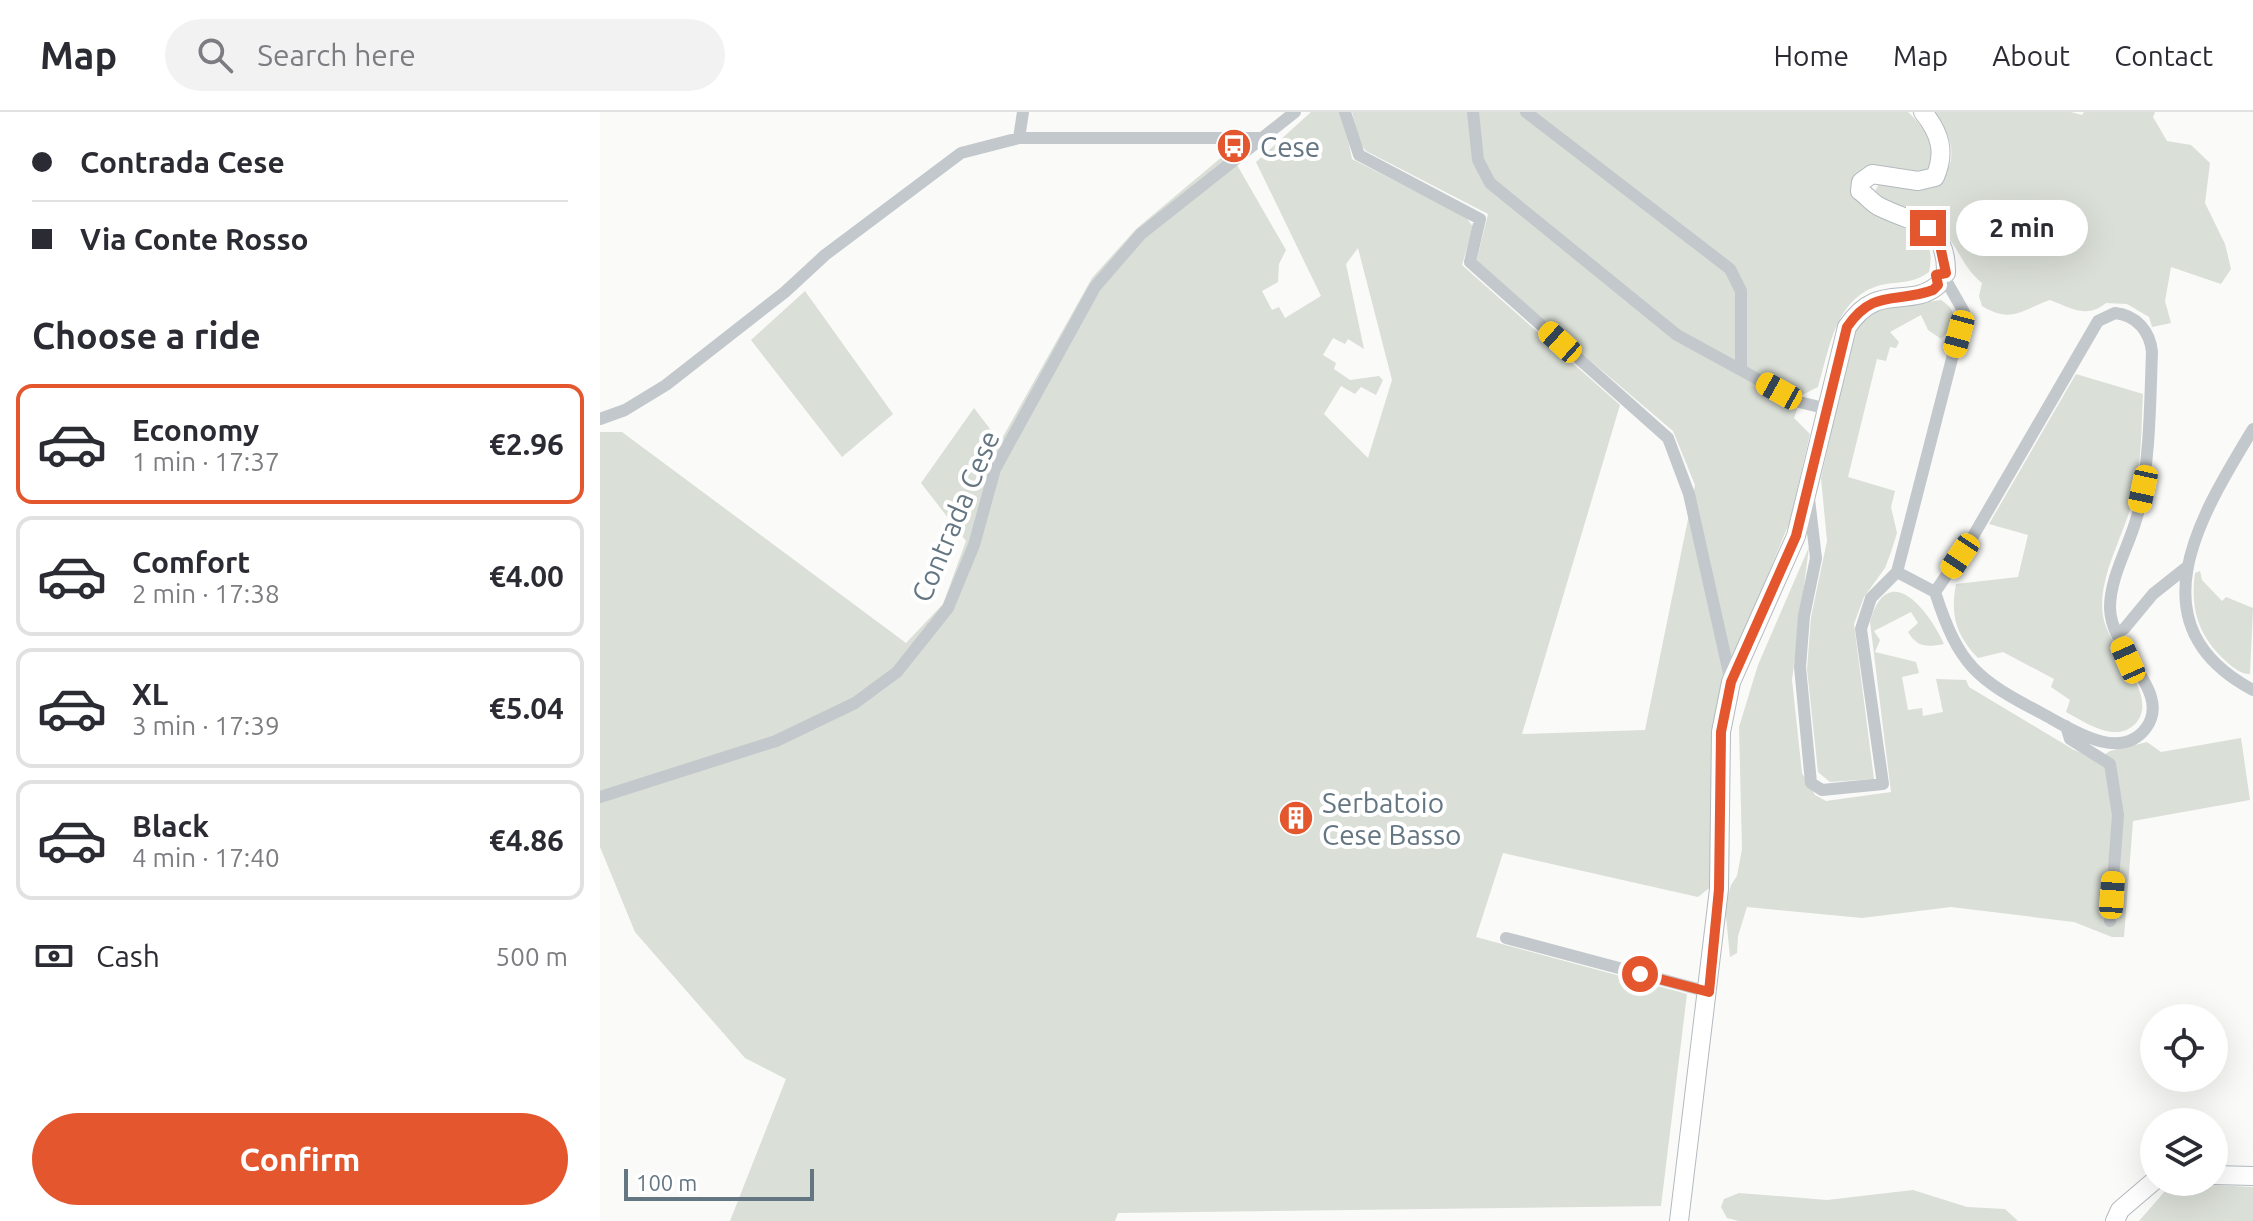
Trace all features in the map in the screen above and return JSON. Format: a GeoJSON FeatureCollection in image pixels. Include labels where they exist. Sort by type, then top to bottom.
{"type":"FeatureCollection","features":[{"type":"Feature","properties":{"kind":"street"},"geometry":{"type":"LineString","coordinates":[[1019,138],[1023,112]]}},
{"type":"Feature","properties":{"kind":"street","name":"Contrada Cese"},"geometry":{"type":"LineString","coordinates":[[600,797],[776,741],[855,703],[897,672],[948,608],[974,545],[995,469],[1095,287],[1141,234],[1295,112]]}},
{"type":"Feature","properties":{"kind":"street"},"geometry":{"type":"LineString","coordinates":[[1345,112],[1359,155],[1480,219],[1470,262],[1668,438],[1689,494],[1731,682]]}},
{"type":"Feature","properties":{"kind":"street"},"geometry":{"type":"LineString","coordinates":[[1473,112],[1478,160],[1490,183],[1677,335],[1799,402],[1828,409]]}},
{"type":"Feature","properties":{"kind":"street"},"geometry":{"type":"LineString","coordinates":[[1526,112],[1730,269],[1741,291],[1741,370]]}},
{"type":"Feature","properties":{"kind":"street"},"geometry":{"type":"LineString","coordinates":[[1808,492],[1816,558],[1804,616],[1800,667],[1811,783],[1822,790],[1883,784],[1861,629],[1871,598],[1897,572],[1964,312],[1944,281],[1939,241],[1928,228],[1880,207],[1860,191],[1861,182],[1872,174],[1918,181],[1935,177],[1942,162],[1942,149],[1923,112]]}},
{"type":"Feature","properties":{"kind":"street"},"geometry":{"type":"LineString","coordinates":[[600,419],[625,410],[666,385],[785,292],[825,255],[961,153],[1019,138],[1265,138]]}},
{"type":"Feature","properties":{"kind":"street"},"geometry":{"type":"LineString","coordinates":[[1679,1221],[1719,889],[1721,732],[1731,682],[1796,536],[1847,327],[1857,313],[1877,299],[1927,292],[1944,281]]}},
{"type":"Feature","properties":{"kind":"street"},"geometry":{"type":"LineString","coordinates":[[1897,572],[1935,592],[1946,626],[1965,659],[1986,683],[2066,726],[2114,744],[2133,740],[2152,718],[2152,691],[2128,660],[2110,611],[2112,591],[2138,514],[2148,464],[2152,352],[2148,334],[2126,314],[2106,315],[2098,321],[1972,538],[1935,592]]}},
{"type":"Feature","properties":{"kind":"street"},"geometry":{"type":"LineString","coordinates":[[2253,429],[2204,517],[2187,567],[2184,594],[2194,634],[2223,670],[2253,690]]}},
{"type":"Feature","properties":{"kind":"street"},"geometry":{"type":"LineString","coordinates":[[2116,633],[2124,629],[2153,594],[2187,567]]}},
{"type":"Feature","properties":{"kind":"street"},"geometry":{"type":"LineString","coordinates":[[2066,726],[2070,739],[2110,764],[2118,815],[2110,921]]}},
{"type":"Feature","properties":{"kind":"street"},"geometry":{"type":"LineString","coordinates":[[1506,938],[1709,992]]}},
{"type":"Feature","properties":{"kind":"street"},"geometry":{"type":"LineString","coordinates":[[2228,1175],[2253,1176]]}},
{"type":"Feature","properties":{"kind":"street"},"geometry":{"type":"LineString","coordinates":[[2115,1221],[2120,1210],[2140,1193]]}},
{"type":"Feature","properties":{"kind":"shaded area"},"geometry":{"type":"Polygon","coordinates":[[[1311,112],[1342,112],[1352,159],[1466,217],[1473,227],[1462,265],[1620,405],[1522,734],[1645,730],[1695,485],[1673,431],[1479,266],[1477,259],[1488,214],[1366,151],[1360,143],[1352,112],[1908,112],[1931,143],[1933,166],[1924,172],[1877,167],[1868,169],[1853,183],[1883,216],[1925,241],[1931,258],[1929,272],[1912,280],[1881,285],[1853,301],[1837,326],[1818,387],[1802,395],[1794,418],[1810,434],[1790,521],[1734,658],[1712,886],[1698,897],[1503,853],[1476,937],[1687,994],[1661,1206],[1118,1213],[1115,1221],[730,1221],[786,1079],[745,1058],[635,932],[600,847],[600,432],[622,432],[906,643],[943,604],[966,541],[921,483],[974,408],[1000,442],[1092,278],[1136,229],[1229,151],[1286,250],[1279,264],[1278,282],[1262,291],[1272,310],[1279,307],[1285,318],[1321,296],[1256,162],[1311,112]],[[1358,248],[1346,264],[1364,349],[1348,339],[1345,344],[1333,338],[1323,355],[1336,363],[1334,369],[1350,380],[1379,376],[1383,380],[1376,395],[1361,387],[1355,394],[1341,386],[1324,414],[1368,458],[1392,380],[1358,248]]]}},
{"type":"Feature","properties":{"kind":"shaded area"},"geometry":{"type":"Polygon","coordinates":[[[1932,112],[2071,112],[2082,115],[2084,112],[2155,112],[2153,117],[2167,141],[2191,145],[2210,163],[2205,203],[2225,244],[2231,269],[2221,284],[2171,267],[2165,301],[2171,323],[2152,327],[2149,317],[2127,304],[2106,303],[2085,311],[2050,300],[2009,315],[1982,306],[1979,296],[1982,283],[1970,271],[1947,236],[1933,223],[1879,197],[1875,191],[1879,184],[1938,184],[1945,175],[1951,148],[1945,130],[1932,112]]]}},
{"type":"Feature","properties":{"kind":"shaded area"},"geometry":{"type":"Polygon","coordinates":[[[805,291],[893,414],[842,457],[751,340],[805,291]]]}},
{"type":"Feature","properties":{"kind":"shaded area"},"geometry":{"type":"Polygon","coordinates":[[[1941,300],[1951,310],[1954,319],[1941,339],[1928,330],[1921,315],[1890,332],[1899,342],[1896,348],[1890,347],[1886,361],[1877,359],[1848,477],[1895,491],[1891,507],[1897,533],[1885,568],[1864,597],[1854,624],[1874,779],[1830,782],[1818,772],[1807,669],[1811,617],[1827,541],[1821,478],[1854,330],[1879,309],[1941,300]]]}},
{"type":"Feature","properties":{"kind":"shaded area"},"geometry":{"type":"Polygon","coordinates":[[[2076,374],[2143,394],[2136,485],[2108,571],[2102,601],[2107,629],[2131,672],[2142,701],[2141,714],[2134,725],[2118,732],[2100,729],[2066,712],[2070,700],[2051,687],[2054,679],[2003,652],[1978,658],[1964,641],[1956,624],[1956,584],[2018,577],[2028,535],[1989,524],[2076,374]]]}},
{"type":"Feature","properties":{"kind":"shaded area"},"geometry":{"type":"Polygon","coordinates":[[[1809,547],[1792,680],[1802,773],[1815,795],[1826,801],[1891,792],[1870,622],[1878,603],[1887,594],[1898,592],[1919,606],[1944,644],[1928,646],[1915,641],[1908,632],[1918,623],[1911,612],[1874,631],[1880,640],[1875,652],[1916,662],[1919,673],[1902,677],[1908,710],[1922,708],[1923,716],[1943,712],[1936,679],[1966,680],[1969,687],[2074,750],[2098,759],[2110,751],[2147,742],[2161,752],[2241,738],[2250,800],[2133,821],[2124,937],[2112,937],[2074,922],[1951,907],[1862,918],[1747,907],[1738,936],[1737,953],[1730,957],[1725,906],[1737,876],[1742,849],[1739,727],[1758,665],[1809,547]]]}},
{"type":"Feature","properties":{"kind":"shaded area"},"geometry":{"type":"Polygon","coordinates":[[[2200,571],[2202,580],[2222,601],[2226,597],[2253,608],[2250,674],[2228,663],[2203,633],[2194,599],[2195,573],[2200,571]]]}},
{"type":"Feature","properties":{"kind":"shaded area"},"geometry":{"type":"Polygon","coordinates":[[[2228,1186],[2253,1187],[2253,1221],[2139,1221],[2161,1196],[2228,1196],[2228,1186]]]}},
{"type":"Feature","properties":{"kind":"shaded area"},"geometry":{"type":"Polygon","coordinates":[[[1913,1190],[1967,1207],[2005,1209],[2018,1221],[1739,1221],[1727,1218],[1721,1207],[1724,1199],[1739,1193],[1827,1200],[1913,1190]]]}},
{"type":"Feature","properties":{"kind":"place","name":"Cese"},"geometry":{"type":"Point","coordinates":[1234,146]}},
{"type":"Feature","properties":{"kind":"place","name":"Serbatoio Cese Basso"},"geometry":{"type":"Point","coordinates":[1296,818]}},
{"type":"Feature","properties":{"kind":"route"},"geometry":{"type":"LineString","coordinates":[[1640,974],[1709,992],[1719,889],[1721,732],[1731,682],[1796,536],[1847,327],[1857,313],[1877,299],[1927,292],[1938,285],[1936,275],[1946,273],[1946,261],[1939,241],[1928,228]]}}]}
